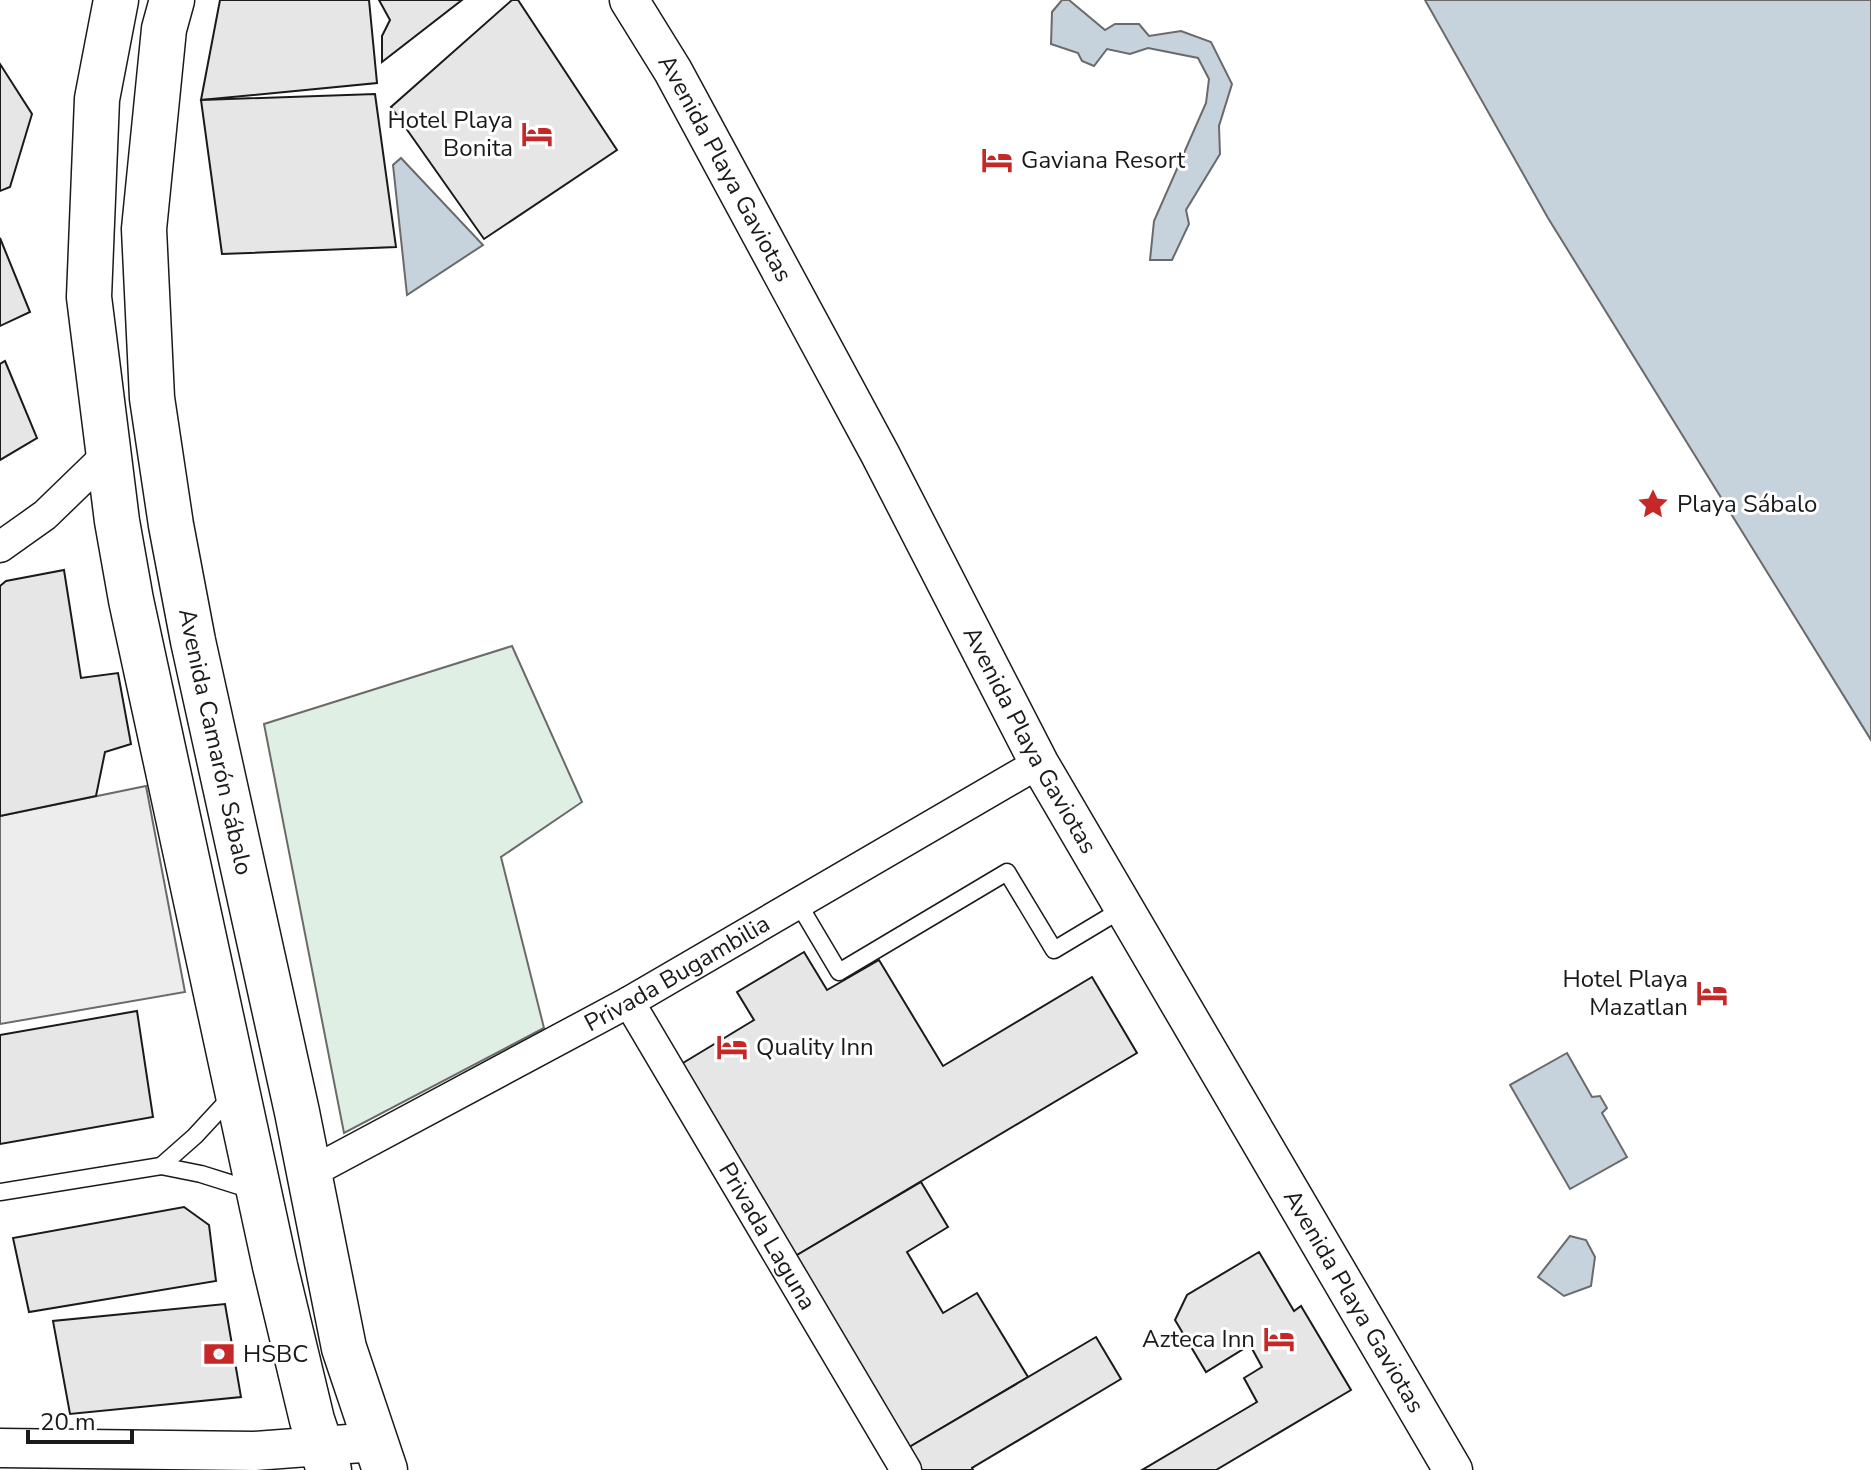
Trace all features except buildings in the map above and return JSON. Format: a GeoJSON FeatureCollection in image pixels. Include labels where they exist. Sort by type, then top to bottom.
{"type":"FeatureCollection","features":[{"type":"Feature","properties":{"kind":"main road"},"geometry":{"type":"LineString","coordinates":[[116,0],[97,99],[89,297],[117,521],[131,600],[282,1295],[325,1458]]}},
{"type":"Feature","properties":{"kind":"main road","name":"Avenida Camarón Sábalo"},"geometry":{"type":"LineString","coordinates":[[172,0],[164,29],[144,229],[152,398],[193,641],[297,1112],[344,1348],[380,1456]]}},
{"type":"Feature","properties":{"kind":"street","name":"Avenida Playa Gaviotas"},"geometry":{"type":"LineString","coordinates":[[629,0],[673,71],[880,454],[1039,763],[1453,1470]]}},
{"type":"Feature","properties":{"kind":"street"},"geometry":{"type":"LineString","coordinates":[[0,547],[45,515],[109,453]]}},
{"type":"Feature","properties":{"kind":"street","name":"Privada Bugambilia"},"geometry":{"type":"LineString","coordinates":[[308,1174],[629,1002],[1039,763]]}},
{"type":"Feature","properties":{"kind":"street","name":"Privada Laguna"},"geometry":{"type":"LineString","coordinates":[[629,1002],[906,1470]]}},
{"type":"Feature","properties":{"kind":"street"},"geometry":{"type":"LineString","coordinates":[[0,1448],[254,1451],[325,1458],[380,1456]]}},
{"type":"Feature","properties":{"kind":"lane"},"geometry":{"type":"LineString","coordinates":[[798,903],[839,972],[1007,872],[1054,950],[1124,908]]}},
{"type":"Feature","properties":{"kind":"lane"},"geometry":{"type":"LineString","coordinates":[[161,1166],[195,1136],[238,1088]]}},
{"type":"Feature","properties":{"kind":"lane"},"geometry":{"type":"LineString","coordinates":[[0,1192],[161,1166],[201,1174],[260,1193]]}},
{"type":"Feature","properties":{"kind":"green space"},"geometry":{"type":"Polygon","coordinates":[[[512,646],[582,802],[501,857],[544,1028],[344,1133],[264,724],[512,646]]]}},
{"type":"Feature","properties":{"kind":"shaded area"},"geometry":{"type":"Polygon","coordinates":[[[1062,0],[1069,0],[1105,30],[1115,24],[1139,24],[1149,36],[1181,31],[1211,42],[1232,84],[1219,126],[1220,154],[1186,210],[1189,224],[1172,260],[1150,260],[1154,221],[1206,103],[1209,79],[1198,58],[1148,48],[1130,54],[1107,49],[1094,66],[1082,61],[1078,53],[1051,44],[1052,12],[1062,0]]]}},
{"type":"Feature","properties":{"kind":"shaded area"},"geometry":{"type":"Polygon","coordinates":[[[1425,0],[1871,0],[1871,740],[1548,218],[1425,0]]]}},
{"type":"Feature","properties":{"kind":"shaded area"},"geometry":{"type":"Polygon","coordinates":[[[401,158],[483,245],[407,295],[393,165],[401,158]]]}},
{"type":"Feature","properties":{"kind":"shaded area"},"geometry":{"type":"Polygon","coordinates":[[[146,786],[185,992],[0,1024],[0,816],[146,786]]]}},
{"type":"Feature","properties":{"kind":"shaded area"},"geometry":{"type":"Polygon","coordinates":[[[1567,1053],[1592,1097],[1600,1096],[1607,1108],[1602,1113],[1627,1157],[1570,1189],[1510,1085],[1567,1053]]]}},
{"type":"Feature","properties":{"kind":"shaded area"},"geometry":{"type":"Polygon","coordinates":[[[1570,1236],[1586,1240],[1595,1257],[1591,1286],[1564,1296],[1538,1277],[1570,1236]]]}},
{"type":"Feature","properties":{"kind":"place","name":"Hotel Playa Bonita"},"geometry":{"type":"Point","coordinates":[537,134]}},
{"type":"Feature","properties":{"kind":"place","name":"Gaviana Resort"},"geometry":{"type":"Point","coordinates":[997,160]}},
{"type":"Feature","properties":{"kind":"place","name":"Playa Sábalo"},"geometry":{"type":"Point","coordinates":[1653,504]}},
{"type":"Feature","properties":{"kind":"place","name":"Hotel Playa Mazatlan"},"geometry":{"type":"Point","coordinates":[1712,993]}},
{"type":"Feature","properties":{"kind":"place","name":"Quality Inn"},"geometry":{"type":"Point","coordinates":[732,1047]}},
{"type":"Feature","properties":{"kind":"place","name":"Azteca Inn"},"geometry":{"type":"Point","coordinates":[1279,1339]}},
{"type":"Feature","properties":{"kind":"place","name":"HSBC"},"geometry":{"type":"Point","coordinates":[219,1354]}}]}
